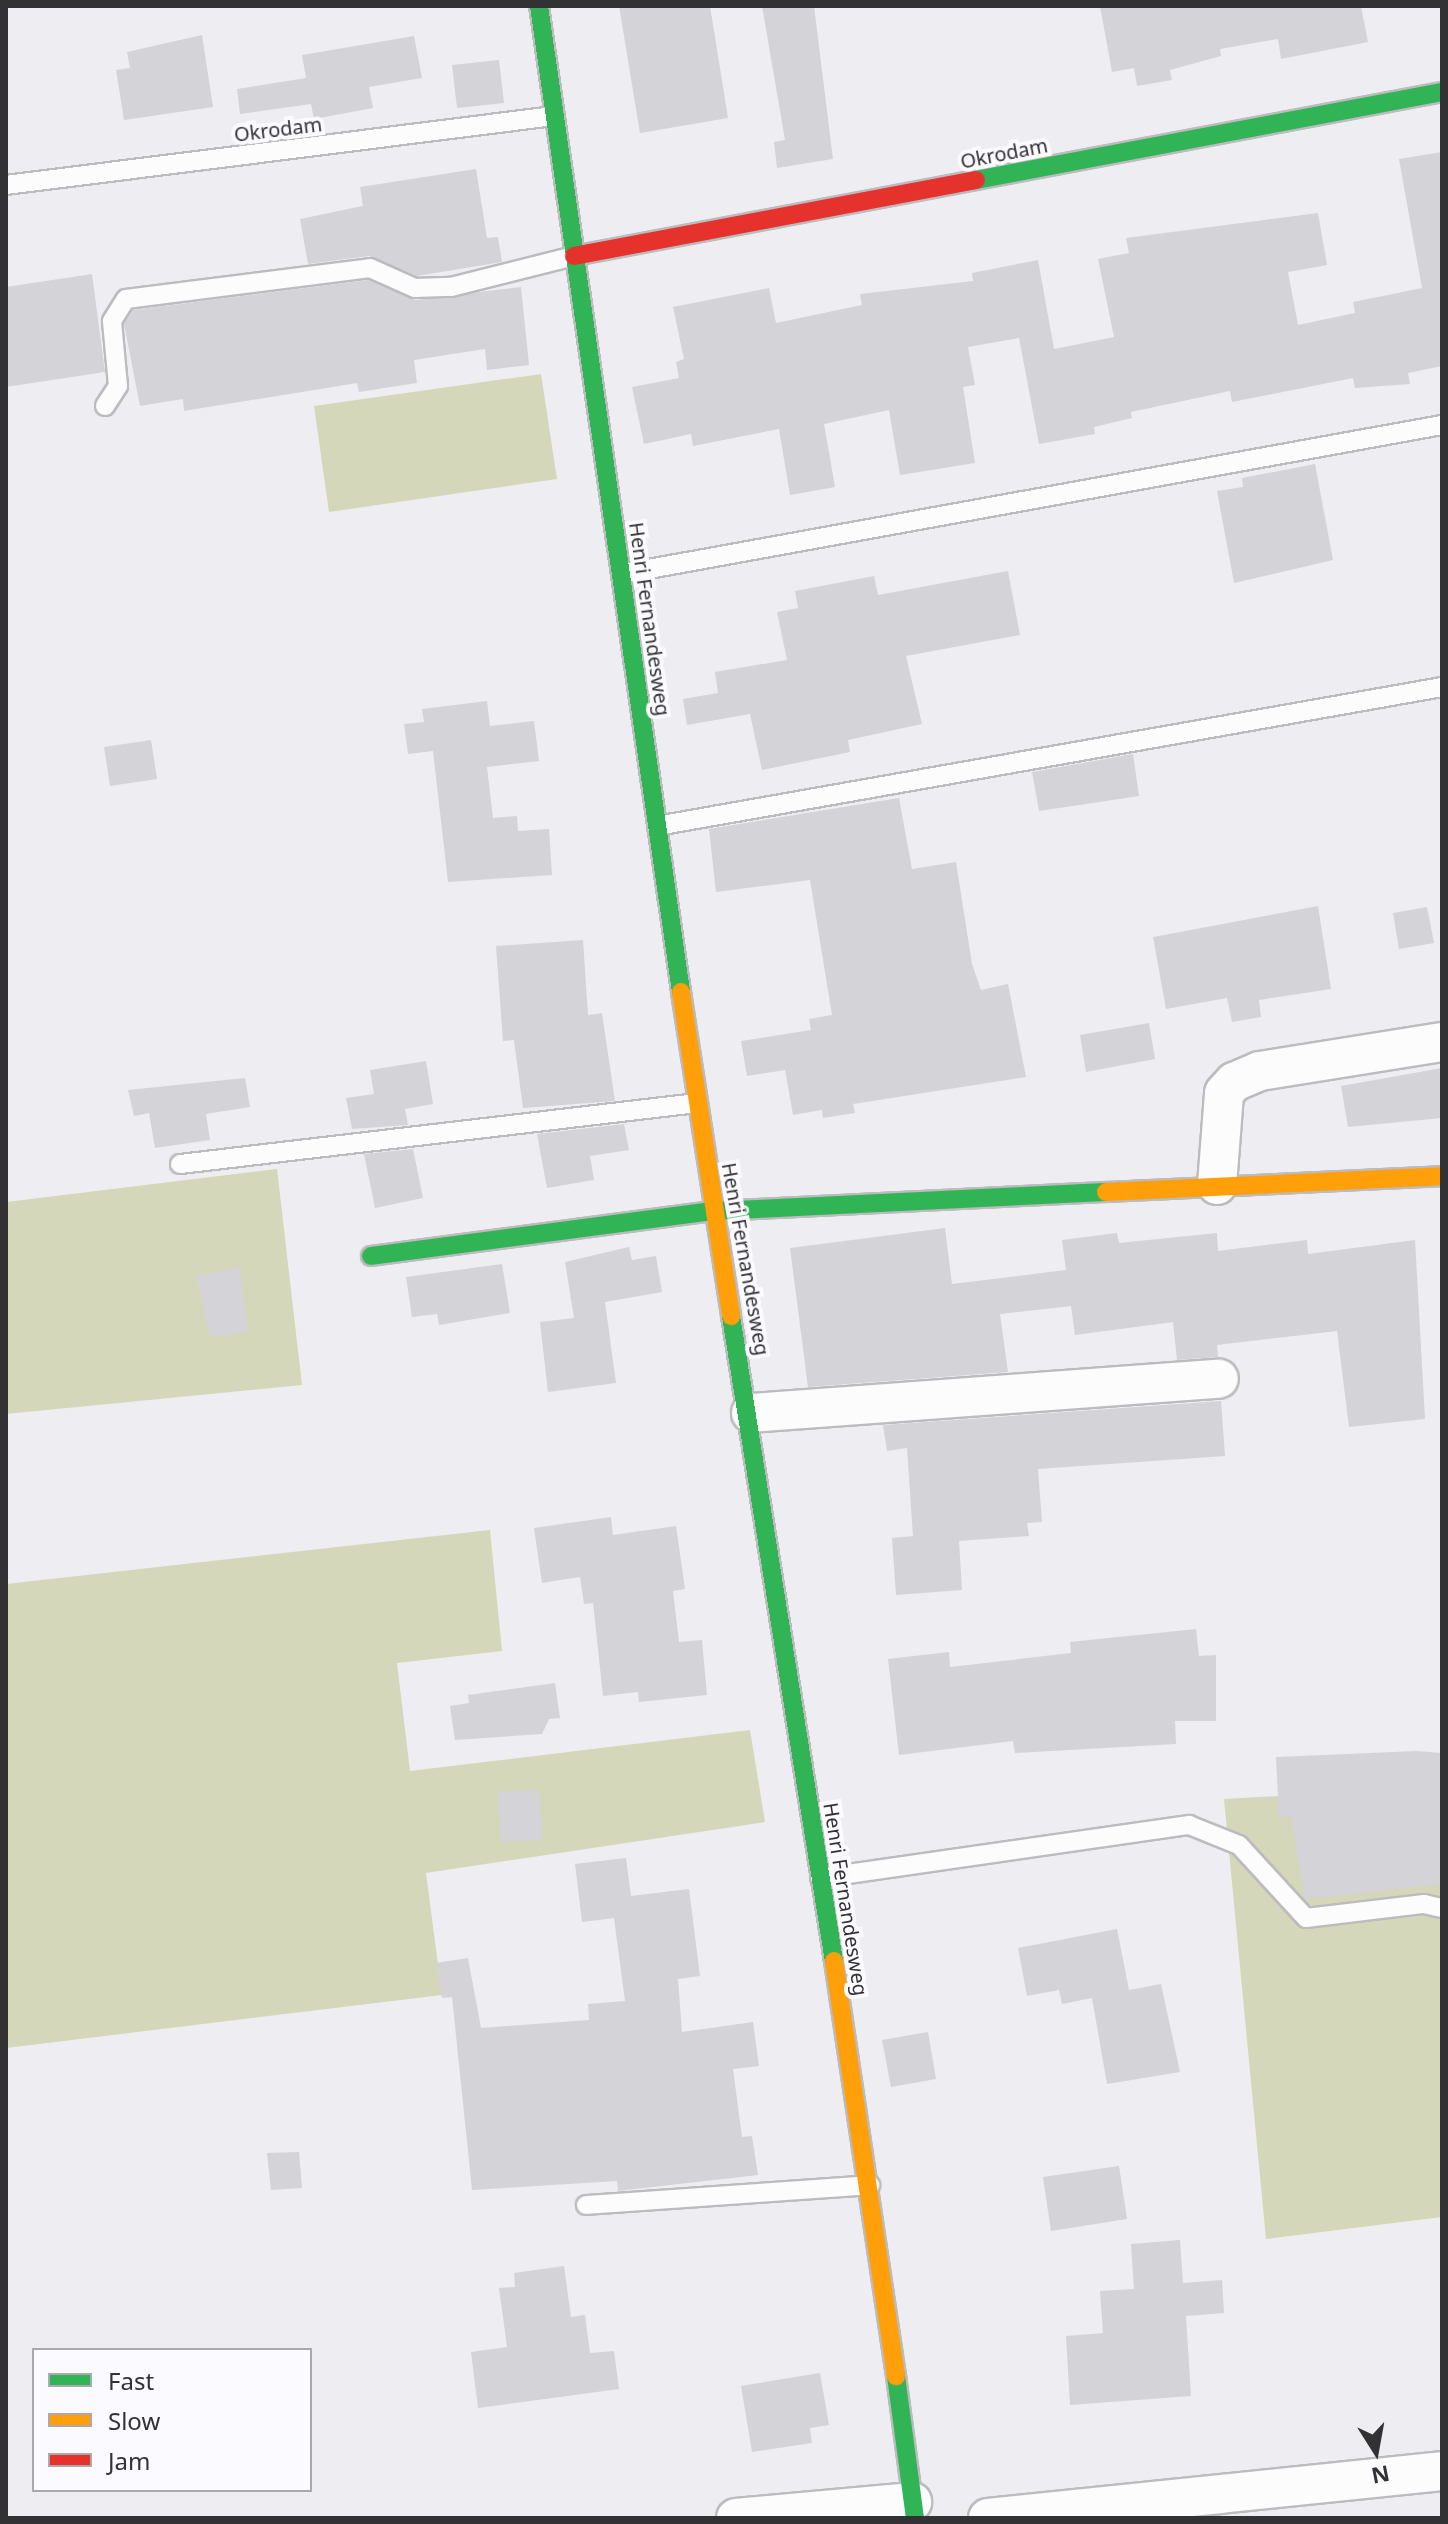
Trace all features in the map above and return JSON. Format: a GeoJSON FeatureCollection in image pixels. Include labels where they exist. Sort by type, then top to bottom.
{"type":"FeatureCollection","features":[{"type":"Feature","properties":{"kind":"street","name":"Henri Fernandesweg"},"geometry":{"type":"LineString","coordinates":[[539,6],[697,1103],[751,1413],[820,1878],[870,2185],[913,2510]]}},
{"type":"Feature","properties":{"kind":"street","name":"Okrodam"},"geometry":{"type":"LineString","coordinates":[[574,256],[1442,92]]}},
{"type":"Feature","properties":{"kind":"street"},"geometry":{"type":"LineString","coordinates":[[1217,1185],[1224,1093],[1234,1082],[1260,1071],[1442,1042]]}},
{"type":"Feature","properties":{"kind":"street"},"geometry":{"type":"LineString","coordinates":[[371,1256],[715,1211],[1442,1176]]}},
{"type":"Feature","properties":{"kind":"street"},"geometry":{"type":"LineString","coordinates":[[751,1413],[1219,1379]]}},
{"type":"Feature","properties":{"kind":"street"},"geometry":{"type":"LineString","coordinates":[[988,2518],[1442,2471]]}},
{"type":"Feature","properties":{"kind":"street"},"geometry":{"type":"LineString","coordinates":[[736,2518],[913,2510]]}},
{"type":"Feature","properties":{"kind":"lane","name":"Okrodam"},"geometry":{"type":"LineString","coordinates":[[6,185],[554,116]]}},
{"type":"Feature","properties":{"kind":"lane"},"geometry":{"type":"LineString","coordinates":[[105,406],[118,386],[112,321],[126,299],[370,268],[415,288],[451,287],[574,256]]}},
{"type":"Feature","properties":{"kind":"lane"},"geometry":{"type":"LineString","coordinates":[[621,574],[1442,425]]}},
{"type":"Feature","properties":{"kind":"lane"},"geometry":{"type":"LineString","coordinates":[[657,826],[1442,687]]}},
{"type":"Feature","properties":{"kind":"lane"},"geometry":{"type":"LineString","coordinates":[[180,1164],[697,1103]]}},
{"type":"Feature","properties":{"kind":"lane"},"geometry":{"type":"LineString","coordinates":[[820,1878],[1189,1825],[1239,1845],[1306,1918],[1424,1904],[1442,1908]]}},
{"type":"Feature","properties":{"kind":"lane"},"geometry":{"type":"LineString","coordinates":[[586,2205],[870,2185]]}},
{"type":"Feature","properties":{"kind":"green space"},"geometry":{"type":"Polygon","coordinates":[[[541,374],[557,479],[329,512],[314,406],[541,374]]]}},
{"type":"Feature","properties":{"kind":"green space"},"geometry":{"type":"Polygon","coordinates":[[[277,1169],[302,1385],[6,1414],[6,1202],[277,1169]]]}},
{"type":"Feature","properties":{"kind":"green space"},"geometry":{"type":"Polygon","coordinates":[[[490,1530],[502,1651],[397,1663],[410,1771],[750,1730],[765,1822],[426,1873],[442,1995],[6,2048],[6,1584],[490,1530]]]}},
{"type":"Feature","properties":{"kind":"green space"},"geometry":{"type":"Polygon","coordinates":[[[1442,1787],[1442,2217],[1266,2239],[1224,1799],[1442,1787]]]}},
{"type":"Feature","properties":{"kind":"building"},"geometry":{"type":"Polygon","coordinates":[[[619,6],[710,6],[728,118],[640,133],[619,6]]]}},
{"type":"Feature","properties":{"kind":"building"},"geometry":{"type":"Polygon","coordinates":[[[762,6],[814,6],[833,159],[777,168],[774,142],[785,140],[762,6]]]}},
{"type":"Feature","properties":{"kind":"building"},"geometry":{"type":"Polygon","coordinates":[[[1100,6],[1361,6],[1368,42],[1281,59],[1278,39],[1220,49],[1221,56],[1170,70],[1172,80],[1137,86],[1134,68],[1112,72],[1100,6]]]}},
{"type":"Feature","properties":{"kind":"building"},"geometry":{"type":"Polygon","coordinates":[[[202,35],[213,107],[124,120],[116,70],[130,68],[127,52],[202,35]]]}},
{"type":"Feature","properties":{"kind":"building"},"geometry":{"type":"Polygon","coordinates":[[[414,36],[422,78],[369,87],[373,108],[314,119],[311,104],[240,114],[237,89],[306,78],[302,55],[414,36]]]}},
{"type":"Feature","properties":{"kind":"building"},"geometry":{"type":"Polygon","coordinates":[[[499,60],[504,103],[457,108],[452,65],[499,60]]]}},
{"type":"Feature","properties":{"kind":"building"},"geometry":{"type":"Polygon","coordinates":[[[1442,152],[1442,366],[1408,373],[1410,384],[1355,388],[1353,378],[1232,402],[1230,391],[1131,412],[1132,418],[1094,427],[1095,434],[1039,444],[1019,338],[968,347],[975,385],[963,387],[975,463],[900,475],[889,410],[824,424],[835,487],[790,495],[779,429],[693,446],[691,434],[644,444],[632,387],[679,378],[676,362],[684,359],[673,307],[769,288],[776,323],[862,305],[860,294],[973,281],[972,273],[1038,260],[1054,349],[1114,337],[1098,259],[1129,253],[1126,238],[1318,213],[1327,265],[1288,272],[1298,325],[1355,313],[1353,302],[1422,288],[1399,159],[1442,152]]]}},
{"type":"Feature","properties":{"kind":"building"},"geometry":{"type":"Polygon","coordinates":[[[476,169],[487,238],[498,237],[502,262],[417,276],[369,256],[308,264],[300,219],[363,206],[360,187],[476,169]]]}},
{"type":"Feature","properties":{"kind":"building"},"geometry":{"type":"Polygon","coordinates":[[[92,274],[105,372],[6,387],[6,287],[92,274]]]}},
{"type":"Feature","properties":{"kind":"building"},"geometry":{"type":"Polygon","coordinates":[[[368,280],[415,300],[521,287],[529,365],[487,370],[485,349],[414,360],[417,383],[359,392],[357,383],[184,411],[183,399],[140,406],[124,324],[133,310],[368,280]]]}},
{"type":"Feature","properties":{"kind":"building"},"geometry":{"type":"Polygon","coordinates":[[[1315,464],[1333,560],[1234,583],[1217,491],[1243,487],[1242,478],[1315,464]]]}},
{"type":"Feature","properties":{"kind":"building"},"geometry":{"type":"Polygon","coordinates":[[[1008,571],[1020,635],[906,656],[922,724],[848,740],[850,752],[762,770],[750,714],[687,725],[683,699],[718,693],[715,672],[787,660],[777,612],[798,608],[795,591],[874,576],[878,595],[1008,571]]]}},
{"type":"Feature","properties":{"kind":"building"},"geometry":{"type":"Polygon","coordinates":[[[487,701],[490,726],[534,721],[539,761],[487,767],[493,818],[517,816],[518,831],[549,829],[552,875],[448,882],[433,751],[408,754],[404,724],[424,722],[422,709],[487,701]]]}},
{"type":"Feature","properties":{"kind":"building"},"geometry":{"type":"Polygon","coordinates":[[[151,740],[157,779],[110,786],[104,747],[151,740]]]}},
{"type":"Feature","properties":{"kind":"building"},"geometry":{"type":"Polygon","coordinates":[[[1133,754],[1139,796],[1039,811],[1032,772],[1133,754]]]}},
{"type":"Feature","properties":{"kind":"building"},"geometry":{"type":"Polygon","coordinates":[[[899,798],[912,869],[956,862],[972,964],[981,990],[1008,984],[1026,1077],[853,1104],[855,1113],[823,1118],[822,1110],[793,1115],[785,1070],[747,1076],[741,1041],[811,1030],[809,1019],[832,1015],[810,880],[716,892],[709,829],[899,798]]]}},
{"type":"Feature","properties":{"kind":"building"},"geometry":{"type":"Polygon","coordinates":[[[1318,906],[1331,989],[1259,1000],[1261,1017],[1232,1022],[1227,998],[1166,1009],[1153,937],[1318,906]]]}},
{"type":"Feature","properties":{"kind":"building"},"geometry":{"type":"Polygon","coordinates":[[[1427,907],[1434,943],[1399,949],[1393,913],[1427,907]]]}},
{"type":"Feature","properties":{"kind":"building"},"geometry":{"type":"Polygon","coordinates":[[[583,940],[588,1015],[602,1013],[615,1101],[523,1108],[514,1040],[503,1041],[496,946],[583,940]]]}},
{"type":"Feature","properties":{"kind":"building"},"geometry":{"type":"Polygon","coordinates":[[[1149,1023],[1155,1059],[1086,1072],[1080,1035],[1149,1023]]]}},
{"type":"Feature","properties":{"kind":"building"},"geometry":{"type":"Polygon","coordinates":[[[426,1061],[433,1104],[405,1109],[408,1125],[352,1129],[346,1098],[374,1094],[370,1070],[426,1061]]]}},
{"type":"Feature","properties":{"kind":"building"},"geometry":{"type":"Polygon","coordinates":[[[1442,1068],[1442,1118],[1348,1127],[1341,1086],[1442,1068]]]}},
{"type":"Feature","properties":{"kind":"building"},"geometry":{"type":"Polygon","coordinates":[[[245,1078],[250,1107],[206,1114],[210,1140],[155,1148],[149,1113],[134,1116],[128,1090],[245,1078]]]}},
{"type":"Feature","properties":{"kind":"building"},"geometry":{"type":"Polygon","coordinates":[[[624,1124],[629,1150],[590,1156],[594,1180],[547,1188],[537,1134],[624,1124]]]}},
{"type":"Feature","properties":{"kind":"building"},"geometry":{"type":"Polygon","coordinates":[[[413,1149],[423,1198],[375,1208],[364,1154],[413,1149]]]}},
{"type":"Feature","properties":{"kind":"building"},"geometry":{"type":"Polygon","coordinates":[[[945,1228],[952,1284],[1066,1270],[1062,1240],[1117,1233],[1119,1243],[1217,1233],[1218,1251],[1307,1240],[1308,1254],[1415,1240],[1425,1419],[1349,1427],[1337,1331],[1217,1345],[1218,1357],[1177,1360],[1173,1322],[1075,1335],[1071,1306],[1000,1314],[1008,1372],[808,1387],[790,1248],[945,1228]]]}},
{"type":"Feature","properties":{"kind":"building"},"geometry":{"type":"Polygon","coordinates":[[[629,1247],[632,1260],[656,1256],[662,1292],[605,1302],[616,1383],[548,1392],[540,1322],[574,1318],[565,1262],[629,1247]]]}},
{"type":"Feature","properties":{"kind":"building"},"geometry":{"type":"Polygon","coordinates":[[[502,1264],[510,1313],[439,1325],[437,1314],[412,1317],[406,1277],[502,1264]]]}},
{"type":"Feature","properties":{"kind":"building"},"geometry":{"type":"Polygon","coordinates":[[[240,1267],[248,1332],[210,1337],[196,1276],[240,1267]]]}},
{"type":"Feature","properties":{"kind":"building"},"geometry":{"type":"Polygon","coordinates":[[[1221,1401],[1225,1456],[1038,1469],[1042,1522],[1027,1523],[1029,1536],[959,1541],[962,1590],[896,1595],[892,1538],[913,1536],[907,1448],[887,1451],[883,1425],[1221,1401]]]}},
{"type":"Feature","properties":{"kind":"building"},"geometry":{"type":"Polygon","coordinates":[[[611,1517],[613,1535],[676,1526],[685,1589],[673,1591],[679,1642],[702,1640],[707,1695],[639,1702],[638,1692],[603,1696],[593,1603],[584,1604],[580,1577],[542,1583],[534,1528],[611,1517]]]}},
{"type":"Feature","properties":{"kind":"building"},"geometry":{"type":"Polygon","coordinates":[[[1196,1629],[1199,1656],[1216,1655],[1216,1721],[1175,1721],[1176,1744],[1015,1753],[1013,1741],[899,1755],[888,1659],[949,1652],[950,1667],[1071,1653],[1070,1642],[1196,1629]]]}},
{"type":"Feature","properties":{"kind":"building"},"geometry":{"type":"Polygon","coordinates":[[[555,1683],[560,1718],[549,1719],[542,1734],[455,1740],[450,1706],[469,1703],[468,1695],[555,1683]]]}},
{"type":"Feature","properties":{"kind":"building"},"geometry":{"type":"Polygon","coordinates":[[[1417,1751],[1442,1753],[1442,1884],[1305,1899],[1291,1817],[1279,1817],[1276,1757],[1417,1751]]]}},
{"type":"Feature","properties":{"kind":"building"},"geometry":{"type":"Polygon","coordinates":[[[539,1790],[542,1840],[501,1842],[498,1792],[539,1790]]]}},
{"type":"Feature","properties":{"kind":"building"},"geometry":{"type":"Polygon","coordinates":[[[626,1858],[631,1896],[689,1889],[700,1976],[678,1979],[682,2032],[753,2022],[759,2066],[733,2069],[742,2137],[752,2136],[758,2175],[618,2191],[617,2181],[472,2190],[452,1997],[442,1998],[436,1963],[468,1958],[481,2028],[589,2020],[588,2004],[625,2001],[614,1918],[582,1922],[575,1864],[626,1858]]]}},
{"type":"Feature","properties":{"kind":"building"},"geometry":{"type":"Polygon","coordinates":[[[1117,1929],[1129,1990],[1161,1984],[1180,2072],[1107,2084],[1092,1998],[1062,2004],[1059,1990],[1027,1996],[1018,1948],[1117,1929]]]}},
{"type":"Feature","properties":{"kind":"building"},"geometry":{"type":"Polygon","coordinates":[[[928,2032],[936,2079],[891,2087],[882,2040],[928,2032]]]}},
{"type":"Feature","properties":{"kind":"building"},"geometry":{"type":"Polygon","coordinates":[[[299,2152],[302,2188],[271,2190],[267,2153],[299,2152]]]}},
{"type":"Feature","properties":{"kind":"building"},"geometry":{"type":"Polygon","coordinates":[[[1119,2166],[1127,2219],[1051,2231],[1043,2177],[1119,2166]]]}},
{"type":"Feature","properties":{"kind":"building"},"geometry":{"type":"Polygon","coordinates":[[[1180,2240],[1183,2283],[1222,2280],[1224,2313],[1186,2316],[1191,2396],[1070,2405],[1066,2336],[1103,2333],[1100,2291],[1134,2289],[1131,2244],[1180,2240]]]}},
{"type":"Feature","properties":{"kind":"building"},"geometry":{"type":"Polygon","coordinates":[[[564,2266],[571,2317],[585,2315],[590,2353],[614,2351],[619,2389],[478,2408],[471,2352],[507,2347],[499,2288],[515,2287],[514,2273],[564,2266]]]}},
{"type":"Feature","properties":{"kind":"building"},"geometry":{"type":"Polygon","coordinates":[[[820,2373],[829,2425],[810,2428],[812,2443],[752,2452],[741,2386],[820,2373]]]}},
{"type":"Feature","properties":{"kind":"traffic: fast"},"geometry":{"type":"LineString","coordinates":[[539,6],[681,992]]}},
{"type":"Feature","properties":{"kind":"traffic: fast"},"geometry":{"type":"LineString","coordinates":[[976,180],[1442,92]]}},
{"type":"Feature","properties":{"kind":"traffic: fast"},"geometry":{"type":"LineString","coordinates":[[371,1256],[715,1211],[1106,1192]]}},
{"type":"Feature","properties":{"kind":"traffic: fast"},"geometry":{"type":"LineString","coordinates":[[731,1316],[834,1961]]}},
{"type":"Feature","properties":{"kind":"traffic: fast"},"geometry":{"type":"LineString","coordinates":[[896,2376],[915,2518]]}},
{"type":"Feature","properties":{"kind":"traffic: slow"},"geometry":{"type":"LineString","coordinates":[[681,992],[731,1316]]}},
{"type":"Feature","properties":{"kind":"traffic: slow"},"geometry":{"type":"LineString","coordinates":[[1106,1192],[1442,1176]]}},
{"type":"Feature","properties":{"kind":"traffic: slow"},"geometry":{"type":"LineString","coordinates":[[834,1961],[896,2376]]}},
{"type":"Feature","properties":{"kind":"traffic: jam"},"geometry":{"type":"LineString","coordinates":[[574,256],[976,180]]}}]}
